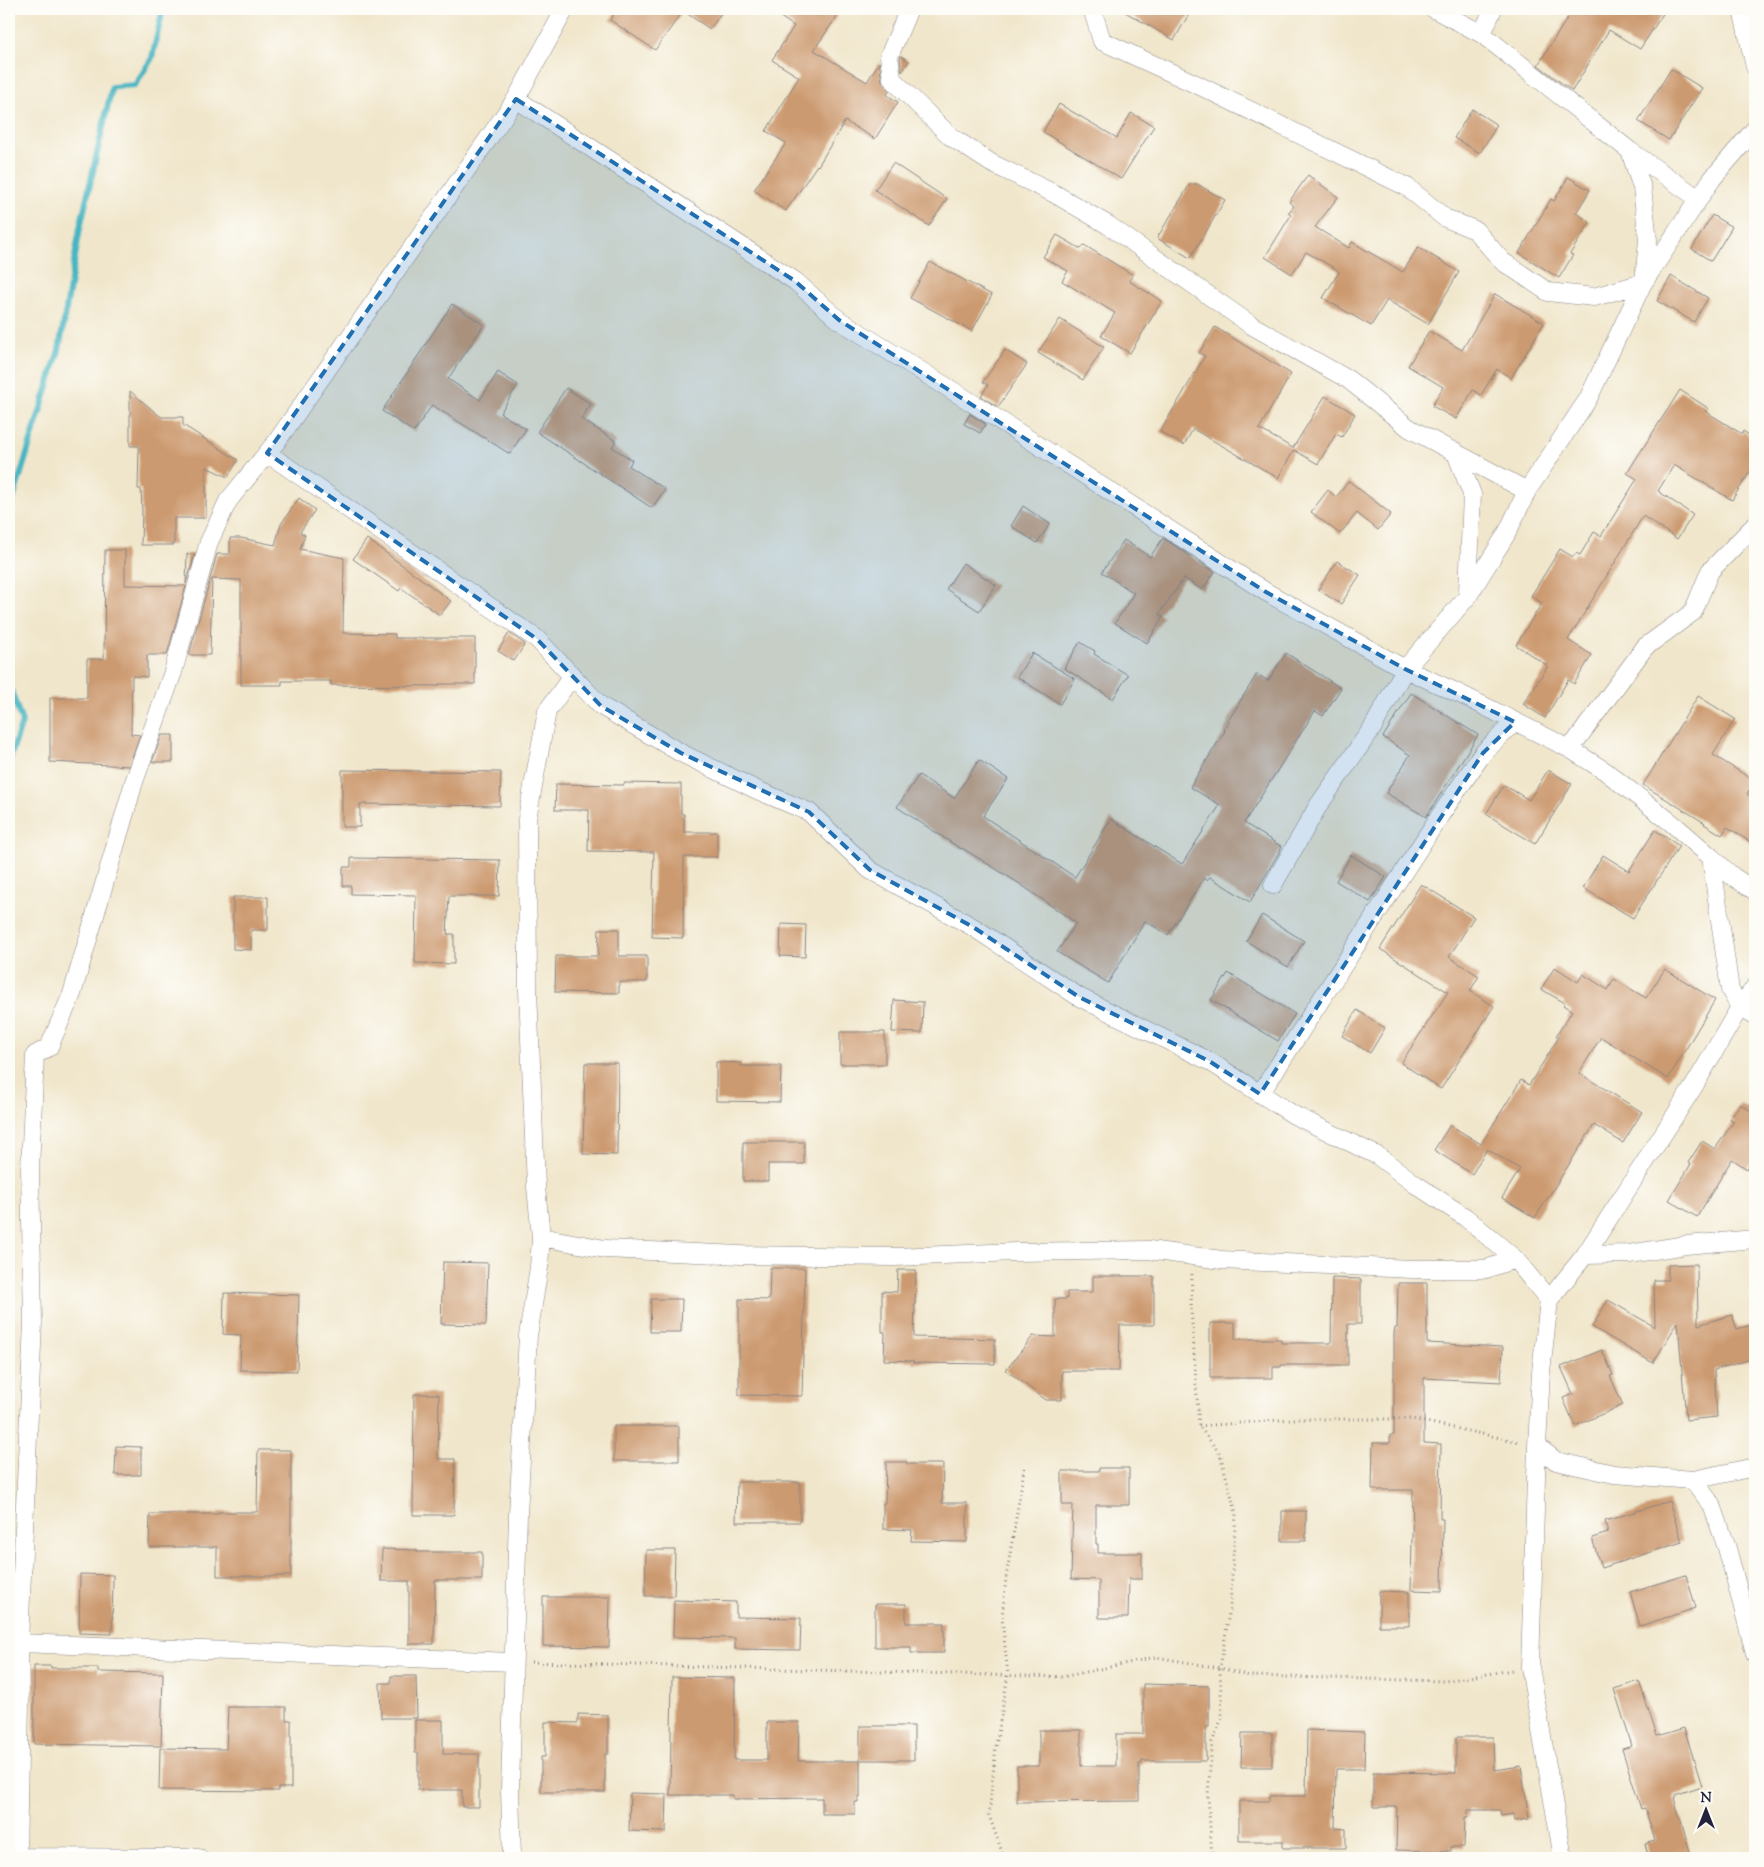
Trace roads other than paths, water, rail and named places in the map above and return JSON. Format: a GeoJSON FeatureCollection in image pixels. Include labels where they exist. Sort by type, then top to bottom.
{"type":"FeatureCollection","features":[{"type":"Feature","properties":{"kind":"street"},"geometry":{"type":"LineString","coordinates":[[199,1858],[17,1858],[20,1701],[19,1642],[32,1322],[30,1169],[35,1056],[49,1047],[72,994],[134,782],[173,672],[210,542],[228,501],[267,453],[516,99],[565,9]]}},
{"type":"Feature","properties":{"kind":"street"},"geometry":{"type":"LineString","coordinates":[[909,9],[889,56],[892,79],[950,136],[991,162],[1084,210],[1251,325],[1349,380],[1410,428],[1527,490]]}},
{"type":"Feature","properties":{"kind":"street"},"geometry":{"type":"LineString","coordinates":[[1095,9],[1094,15],[1102,40],[1407,187],[1446,218],[1475,230],[1502,261],[1548,292],[1594,297],[1643,283]]}},
{"type":"Feature","properties":{"kind":"street"},"geometry":{"type":"LineString","coordinates":[[1434,9],[1482,34],[1630,151],[1699,199]]}},
{"type":"Feature","properties":{"kind":"street"},"geometry":{"type":"LineString","coordinates":[[1482,34],[1493,9]]}},
{"type":"Feature","properties":{"kind":"street"},"geometry":{"type":"LineString","coordinates":[[1742,9],[1755,67]]}},
{"type":"Feature","properties":{"kind":"street"},"geometry":{"type":"LineString","coordinates":[[516,99],[795,281],[839,320],[982,409],[1266,592],[1405,669],[1570,749],[1605,771],[1673,824],[1732,876],[1755,891]]}},
{"type":"Feature","properties":{"kind":"street"},"geometry":{"type":"LineString","coordinates":[[1274,885],[1318,806],[1373,727],[1405,669],[1468,596],[1507,533],[1527,490],[1588,399],[1643,283],[1712,179],[1755,130]]}},
{"type":"Feature","properties":{"kind":"street"},"geometry":{"type":"LineString","coordinates":[[1630,151],[1642,188],[1648,240],[1643,283]]}},
{"type":"Feature","properties":{"kind":"street"},"geometry":{"type":"LineString","coordinates":[[1455,451],[1472,494],[1468,596]]}},
{"type":"Feature","properties":{"kind":"street"},"geometry":{"type":"LineString","coordinates":[[267,453],[537,640],[601,706],[681,753],[757,790],[809,812],[870,870],[973,927],[1080,997],[1209,1061],[1294,1115],[1378,1156],[1415,1184],[1465,1217],[1515,1259],[1549,1300]]}},
{"type":"Feature","properties":{"kind":"street"},"geometry":{"type":"LineString","coordinates":[[1570,749],[1645,647],[1693,612],[1710,571],[1755,525]]}},
{"type":"Feature","properties":{"kind":"street"},"geometry":{"type":"LineString","coordinates":[[512,1858],[510,1790],[513,1662],[524,1383],[541,1237],[536,1187],[528,990],[527,819],[547,711],[573,675]]}},
{"type":"Feature","properties":{"kind":"street"},"geometry":{"type":"LineString","coordinates":[[1260,1094],[1482,753],[1515,722]]}},
{"type":"Feature","properties":{"kind":"street"},"geometry":{"type":"LineString","coordinates":[[1711,857],[1730,990],[1740,1007],[1755,1016]]}},
{"type":"Feature","properties":{"kind":"street"},"geometry":{"type":"LineString","coordinates":[[1563,1858],[1530,1667],[1537,1446],[1541,1372],[1549,1300],[1585,1255],[1694,1086],[1740,1007],[1755,987]]}},
{"type":"Feature","properties":{"kind":"street"},"geometry":{"type":"LineString","coordinates":[[541,1237],[605,1249],[742,1255],[895,1257],[1016,1252],[1149,1250],[1222,1260],[1412,1269],[1486,1269],[1515,1259]]}},
{"type":"Feature","properties":{"kind":"street"},"geometry":{"type":"LineString","coordinates":[[1585,1255],[1629,1254],[1686,1245],[1755,1239]]}},
{"type":"Feature","properties":{"kind":"street"},"geometry":{"type":"LineString","coordinates":[[1537,1446],[1556,1461],[1614,1474],[1693,1480],[1755,1467]]}},
{"type":"Feature","properties":{"kind":"street"},"geometry":{"type":"LineString","coordinates":[[1693,1480],[1712,1506],[1727,1548],[1755,1653]]}},
{"type":"Feature","properties":{"kind":"street"},"geometry":{"type":"LineString","coordinates":[[19,1642],[513,1662]]}},
{"type":"Feature","properties":{"kind":"waterway"},"geometry":{"type":"LineString","coordinates":[[9,512],[59,350],[80,228],[112,87],[135,85],[152,58],[163,9]]}},
{"type":"Feature","properties":{"kind":"waterway"},"geometry":{"type":"LineString","coordinates":[[9,685],[22,722],[9,762]]}}]}
